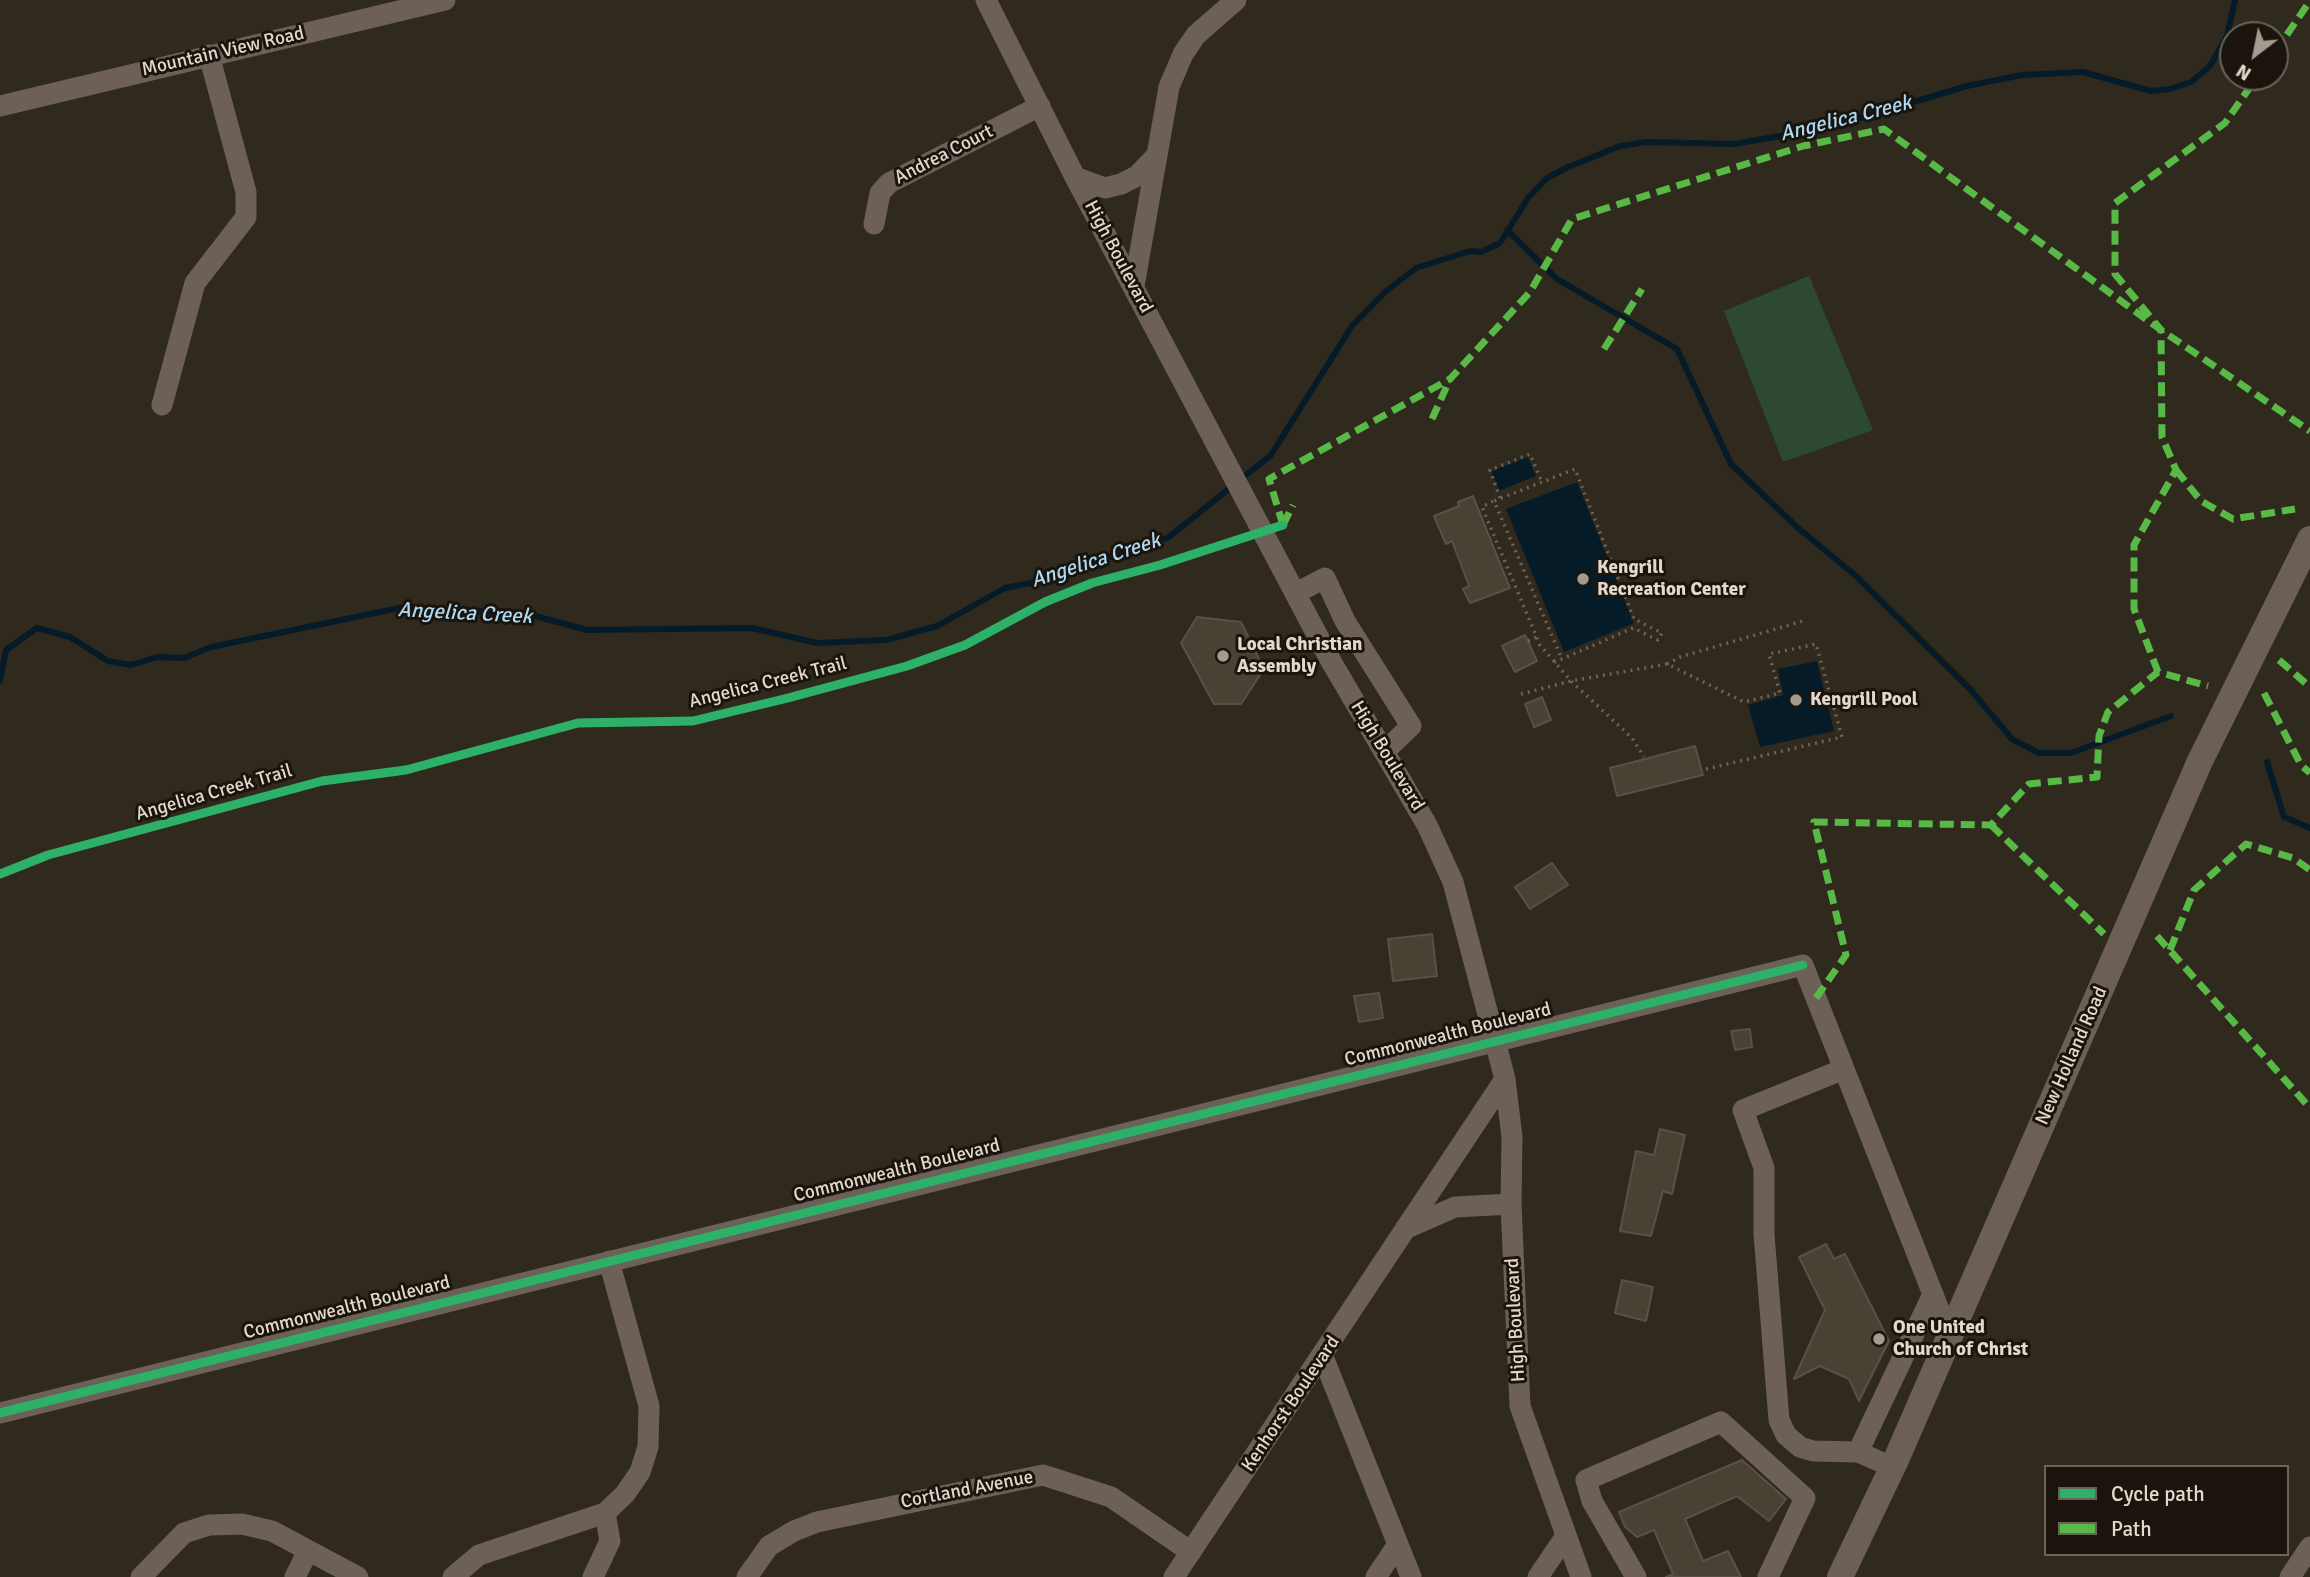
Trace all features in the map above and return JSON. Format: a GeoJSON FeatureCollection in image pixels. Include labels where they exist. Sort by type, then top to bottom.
{"type":"FeatureCollection","features":[{"type":"Feature","properties":{"kind":"main road","name":"New Holland Road"},"geometry":{"type":"LineString","coordinates":[[1840,1577],[1892,1467],[2200,761],[2310,539]]}},
{"type":"Feature","properties":{"kind":"street","name":"Mountain View Road"},"geometry":{"type":"LineString","coordinates":[[0,106],[445,0]]}},
{"type":"Feature","properties":{"kind":"street","name":"High Boulevard"},"geometry":{"type":"LineString","coordinates":[[986,0],[1075,177],[1255,517],[1427,825],[1452,882],[1505,1079],[1511,1136],[1511,1204],[1520,1406],[1564,1537],[1581,1577]]}},
{"type":"Feature","properties":{"kind":"street"},"geometry":{"type":"LineString","coordinates":[[1134,286],[1169,87],[1176,68],[1196,35],[1236,0]]}},
{"type":"Feature","properties":{"kind":"street"},"geometry":{"type":"LineString","coordinates":[[162,405],[195,283],[246,217],[246,192],[209,55]]}},
{"type":"Feature","properties":{"kind":"street","name":"Andrea Court"},"geometry":{"type":"LineString","coordinates":[[874,224],[880,193],[889,183],[1040,106]]}},
{"type":"Feature","properties":{"kind":"street"},"geometry":{"type":"LineString","coordinates":[[1075,177],[1105,188],[1121,184],[1136,176],[1157,155]]}},
{"type":"Feature","properties":{"kind":"street"},"geometry":{"type":"LineString","coordinates":[[1296,593],[1325,578],[1358,644],[1411,726],[1384,752]]}},
{"type":"Feature","properties":{"kind":"street","name":"Commonwealth Boulevard"},"geometry":{"type":"LineString","coordinates":[[0,1413],[1803,965],[1844,1069]]}},
{"type":"Feature","properties":{"kind":"street"},"geometry":{"type":"LineString","coordinates":[[1892,1467],[1858,1451],[1813,1451],[1800,1447],[1786,1435],[1779,1420],[1764,1234],[1764,1168],[1743,1110],[1844,1069],[1950,1335]]}},
{"type":"Feature","properties":{"kind":"street","name":"Kenhorst Boulevard"},"geometry":{"type":"LineString","coordinates":[[1174,1577],[1323,1357],[1505,1079]]}},
{"type":"Feature","properties":{"kind":"street"},"geometry":{"type":"LineString","coordinates":[[1405,1229],[1455,1207],[1511,1204]]}},
{"type":"Feature","properties":{"kind":"street"},"geometry":{"type":"LineString","coordinates":[[453,1577],[479,1555],[605,1513],[625,1494],[640,1472],[648,1447],[649,1406],[609,1261]]}},
{"type":"Feature","properties":{"kind":"street"},"geometry":{"type":"LineString","coordinates":[[1858,1451],[1933,1294]]}},
{"type":"Feature","properties":{"kind":"street"},"geometry":{"type":"LineString","coordinates":[[1323,1357],[1411,1577]]}},
{"type":"Feature","properties":{"kind":"street"},"geometry":{"type":"LineString","coordinates":[[1636,1577],[1592,1501],[1586,1480],[1721,1422],[1805,1498],[1768,1577]]}},
{"type":"Feature","properties":{"kind":"street","name":"Cortland Avenue"},"geometry":{"type":"LineString","coordinates":[[747,1577],[769,1546],[794,1531],[817,1522],[1043,1475],[1111,1497],[1191,1552]]}},
{"type":"Feature","properties":{"kind":"street"},"geometry":{"type":"LineString","coordinates":[[1557,1514],[1592,1501]]}},
{"type":"Feature","properties":{"kind":"street"},"geometry":{"type":"LineString","coordinates":[[593,1577],[610,1541],[605,1513]]}},
{"type":"Feature","properties":{"kind":"street"},"geometry":{"type":"LineString","coordinates":[[141,1577],[184,1533],[209,1525],[242,1524],[272,1531],[358,1577]]}},
{"type":"Feature","properties":{"kind":"street"},"geometry":{"type":"LineString","coordinates":[[1538,1577],[1564,1537]]}},
{"type":"Feature","properties":{"kind":"street"},"geometry":{"type":"LineString","coordinates":[[1376,1577],[1398,1544]]}},
{"type":"Feature","properties":{"kind":"street"},"geometry":{"type":"LineString","coordinates":[[2290,1577],[2310,1547]]}},
{"type":"Feature","properties":{"kind":"street"},"geometry":{"type":"LineString","coordinates":[[295,1577],[308,1551]]}},
{"type":"Feature","properties":{"kind":"path"},"geometry":{"type":"LineString","coordinates":[[1500,499],[1490,470],[1530,454],[1542,482]]}},
{"type":"Feature","properties":{"kind":"path"},"geometry":{"type":"LineString","coordinates":[[1554,662],[1633,628],[1658,640],[1662,633],[1634,619],[1575,469],[1482,507],[1537,636],[1554,662],[1632,738],[1644,757]]}},
{"type":"Feature","properties":{"kind":"path"},"geometry":{"type":"LineString","coordinates":[[1494,501],[1562,659]]}},
{"type":"Feature","properties":{"kind":"path"},"geometry":{"type":"LineString","coordinates":[[1521,694],[1571,681],[1667,664],[1680,657],[1803,621]]}},
{"type":"Feature","properties":{"kind":"path"},"geometry":{"type":"LineString","coordinates":[[1528,641],[1537,636]]}},
{"type":"Feature","properties":{"kind":"path"},"geometry":{"type":"LineString","coordinates":[[1667,664],[1744,702],[1780,693],[1769,654],[1816,644],[1842,737],[1702,770]]}},
{"type":"Feature","properties":{"kind":"green space"},"geometry":{"type":"Polygon","coordinates":[[[1809,276],[1873,430],[1783,462],[1724,311],[1809,276]]]}},
{"type":"Feature","properties":{"kind":"water"},"geometry":{"type":"Polygon","coordinates":[[[1528,457],[1536,476],[1499,491],[1491,471],[1528,457]]]}},
{"type":"Feature","properties":{"kind":"water"},"geometry":{"type":"Polygon","coordinates":[[[1577,482],[1634,623],[1564,652],[1506,509],[1577,482]]]}},
{"type":"Feature","properties":{"kind":"water","name":"Kengrill Pool"},"geometry":{"type":"Polygon","coordinates":[[[1817,661],[1834,731],[1760,747],[1748,705],[1783,695],[1778,669],[1817,661]]]}},
{"type":"Feature","properties":{"kind":"building"},"geometry":{"type":"Polygon","coordinates":[[[1473,496],[1510,588],[1470,603],[1463,589],[1469,586],[1452,541],[1446,544],[1434,516],[1459,506],[1458,502],[1473,496]]]}},
{"type":"Feature","properties":{"kind":"building","name":"Local Christian Assembly"},"geometry":{"type":"Polygon","coordinates":[[[1197,617],[1241,622],[1264,669],[1241,704],[1214,704],[1181,643],[1197,617]]]}},
{"type":"Feature","properties":{"kind":"building"},"geometry":{"type":"Polygon","coordinates":[[[1525,635],[1537,661],[1515,672],[1502,646],[1525,635]]]}},
{"type":"Feature","properties":{"kind":"building"},"geometry":{"type":"Polygon","coordinates":[[[1542,697],[1551,720],[1534,727],[1525,704],[1542,697]]]}},
{"type":"Feature","properties":{"kind":"building"},"geometry":{"type":"Polygon","coordinates":[[[1695,746],[1703,775],[1617,796],[1610,768],[1695,746]]]}},
{"type":"Feature","properties":{"kind":"building"},"geometry":{"type":"Polygon","coordinates":[[[1552,863],[1568,885],[1530,909],[1515,887],[1552,863]]]}},
{"type":"Feature","properties":{"kind":"building"},"geometry":{"type":"Polygon","coordinates":[[[1432,934],[1437,976],[1393,981],[1388,939],[1432,934]]]}},
{"type":"Feature","properties":{"kind":"building"},"geometry":{"type":"Polygon","coordinates":[[[1379,993],[1383,1018],[1359,1022],[1354,996],[1379,993]]]}},
{"type":"Feature","properties":{"kind":"building"},"geometry":{"type":"Polygon","coordinates":[[[1750,1029],[1752,1047],[1735,1050],[1731,1031],[1750,1029]]]}},
{"type":"Feature","properties":{"kind":"building"},"geometry":{"type":"Polygon","coordinates":[[[1660,1129],[1685,1135],[1672,1194],[1663,1191],[1651,1236],[1620,1231],[1636,1151],[1654,1155],[1660,1129]]]}},
{"type":"Feature","properties":{"kind":"building"},"geometry":{"type":"Polygon","coordinates":[[[1826,1244],[1834,1259],[1845,1254],[1889,1341],[1859,1401],[1849,1379],[1820,1366],[1794,1379],[1825,1310],[1799,1257],[1826,1244]]]}},
{"type":"Feature","properties":{"kind":"building"},"geometry":{"type":"Polygon","coordinates":[[[1622,1280],[1653,1287],[1646,1321],[1615,1313],[1622,1280]]]}},
{"type":"Feature","properties":{"kind":"building"},"geometry":{"type":"Polygon","coordinates":[[[1742,1460],[1786,1499],[1769,1521],[1737,1496],[1685,1519],[1703,1561],[1728,1551],[1741,1577],[1666,1577],[1673,1574],[1654,1530],[1637,1537],[1625,1527],[1619,1512],[1742,1460]]]}},
{"type":"Feature","properties":{"kind":"waterway","name":"Angelica Creek"},"geometry":{"type":"LineString","coordinates":[[0,681],[6,650],[37,628],[70,637],[108,661],[131,665],[157,657],[184,658],[211,647],[404,607],[524,613],[587,630],[752,628],[817,643],[886,640],[937,626],[1005,588],[1036,582],[1075,565],[1125,553],[1169,537],[1271,455],[1352,326],[1385,292],[1416,268],[1470,251],[1481,252],[1500,243],[1528,198],[1547,178],[1568,167],[1620,146],[1646,142],[1734,144],[1826,128],[1967,86],[2022,75],[2083,72],[2151,91],[2170,89],[2191,82],[2210,66],[2227,36],[2235,0]]}},
{"type":"Feature","properties":{"kind":"waterway"},"geometry":{"type":"LineString","coordinates":[[1507,230],[1557,279],[1677,349],[1731,464],[1798,528],[1856,576],[1970,689],[2012,739],[2039,753],[2071,753],[2171,716]]}},
{"type":"Feature","properties":{"kind":"waterway"},"geometry":{"type":"LineString","coordinates":[[2267,762],[2284,817],[2310,828]]}},
{"type":"Feature","properties":{"kind":"marked path"},"geometry":{"type":"LineString","coordinates":[[2289,32],[2310,1]]}},
{"type":"Feature","properties":{"kind":"marked path"},"geometry":{"type":"LineString","coordinates":[[2158,672],[2134,609],[2134,545],[2176,470],[2162,437],[2161,330],[2115,274],[2115,203],[2225,123],[2247,91]]}},
{"type":"Feature","properties":{"kind":"marked path"},"geometry":{"type":"LineString","coordinates":[[1283,525],[1269,479],[1450,379],[1530,292],[1572,219],[1803,146],[1884,129],[2161,330],[2310,431]]}},
{"type":"Feature","properties":{"kind":"marked path"},"geometry":{"type":"LineString","coordinates":[[1604,349],[1642,289]]}},
{"type":"Feature","properties":{"kind":"marked path"},"geometry":{"type":"LineString","coordinates":[[1432,419],[1450,379]]}},
{"type":"Feature","properties":{"kind":"marked path"},"geometry":{"type":"LineString","coordinates":[[2176,470],[2201,501],[2233,519],[2295,509]]}},
{"type":"Feature","properties":{"kind":"marked path"},"geometry":{"type":"LineString","coordinates":[[1283,525],[1293,505]]}},
{"type":"Feature","properties":{"kind":"marked path"},"geometry":{"type":"LineString","coordinates":[[2279,660],[2310,687]]}},
{"type":"Feature","properties":{"kind":"marked path"},"geometry":{"type":"LineString","coordinates":[[1816,998],[1846,955],[1814,822],[1991,825],[2029,784],[2097,777],[2099,736],[2108,712],[2158,672],[2208,686]]}},
{"type":"Feature","properties":{"kind":"marked path"},"geometry":{"type":"LineString","coordinates":[[2264,693],[2301,765],[2310,773]]}},
{"type":"Feature","properties":{"kind":"marked path"},"geometry":{"type":"LineString","coordinates":[[1991,825],[2104,934]]}},
{"type":"Feature","properties":{"kind":"marked path"},"geometry":{"type":"LineString","coordinates":[[2170,950],[2194,890],[2246,844],[2293,858],[2310,870]]}},
{"type":"Feature","properties":{"kind":"marked path"},"geometry":{"type":"LineString","coordinates":[[2157,936],[2310,1108]]}},
{"type":"Feature","properties":{"kind":"cycle path","name":"Angelica Creek Trail"},"geometry":{"type":"LineString","coordinates":[[0,874],[48,855],[322,781],[406,770],[578,723],[693,721],[907,666],[965,645],[1045,602],[1092,583],[1160,565],[1283,525]]}},
{"type":"Feature","properties":{"kind":"cycle path"},"geometry":{"type":"LineString","coordinates":[[0,1413],[1803,965]]}},
{"type":"Feature","properties":{"kind":"place","name":"Kengrill Recreation Center"},"geometry":{"type":"Point","coordinates":[1583,579]}},
{"type":"Feature","properties":{"kind":"place","name":"Local Christian Assembly"},"geometry":{"type":"Point","coordinates":[1223,656]}},
{"type":"Feature","properties":{"kind":"place","name":"Kengrill Pool"},"geometry":{"type":"Point","coordinates":[1796,700]}},
{"type":"Feature","properties":{"kind":"place","name":"One United Church of Christ"},"geometry":{"type":"Point","coordinates":[1879,1339]}}]}
